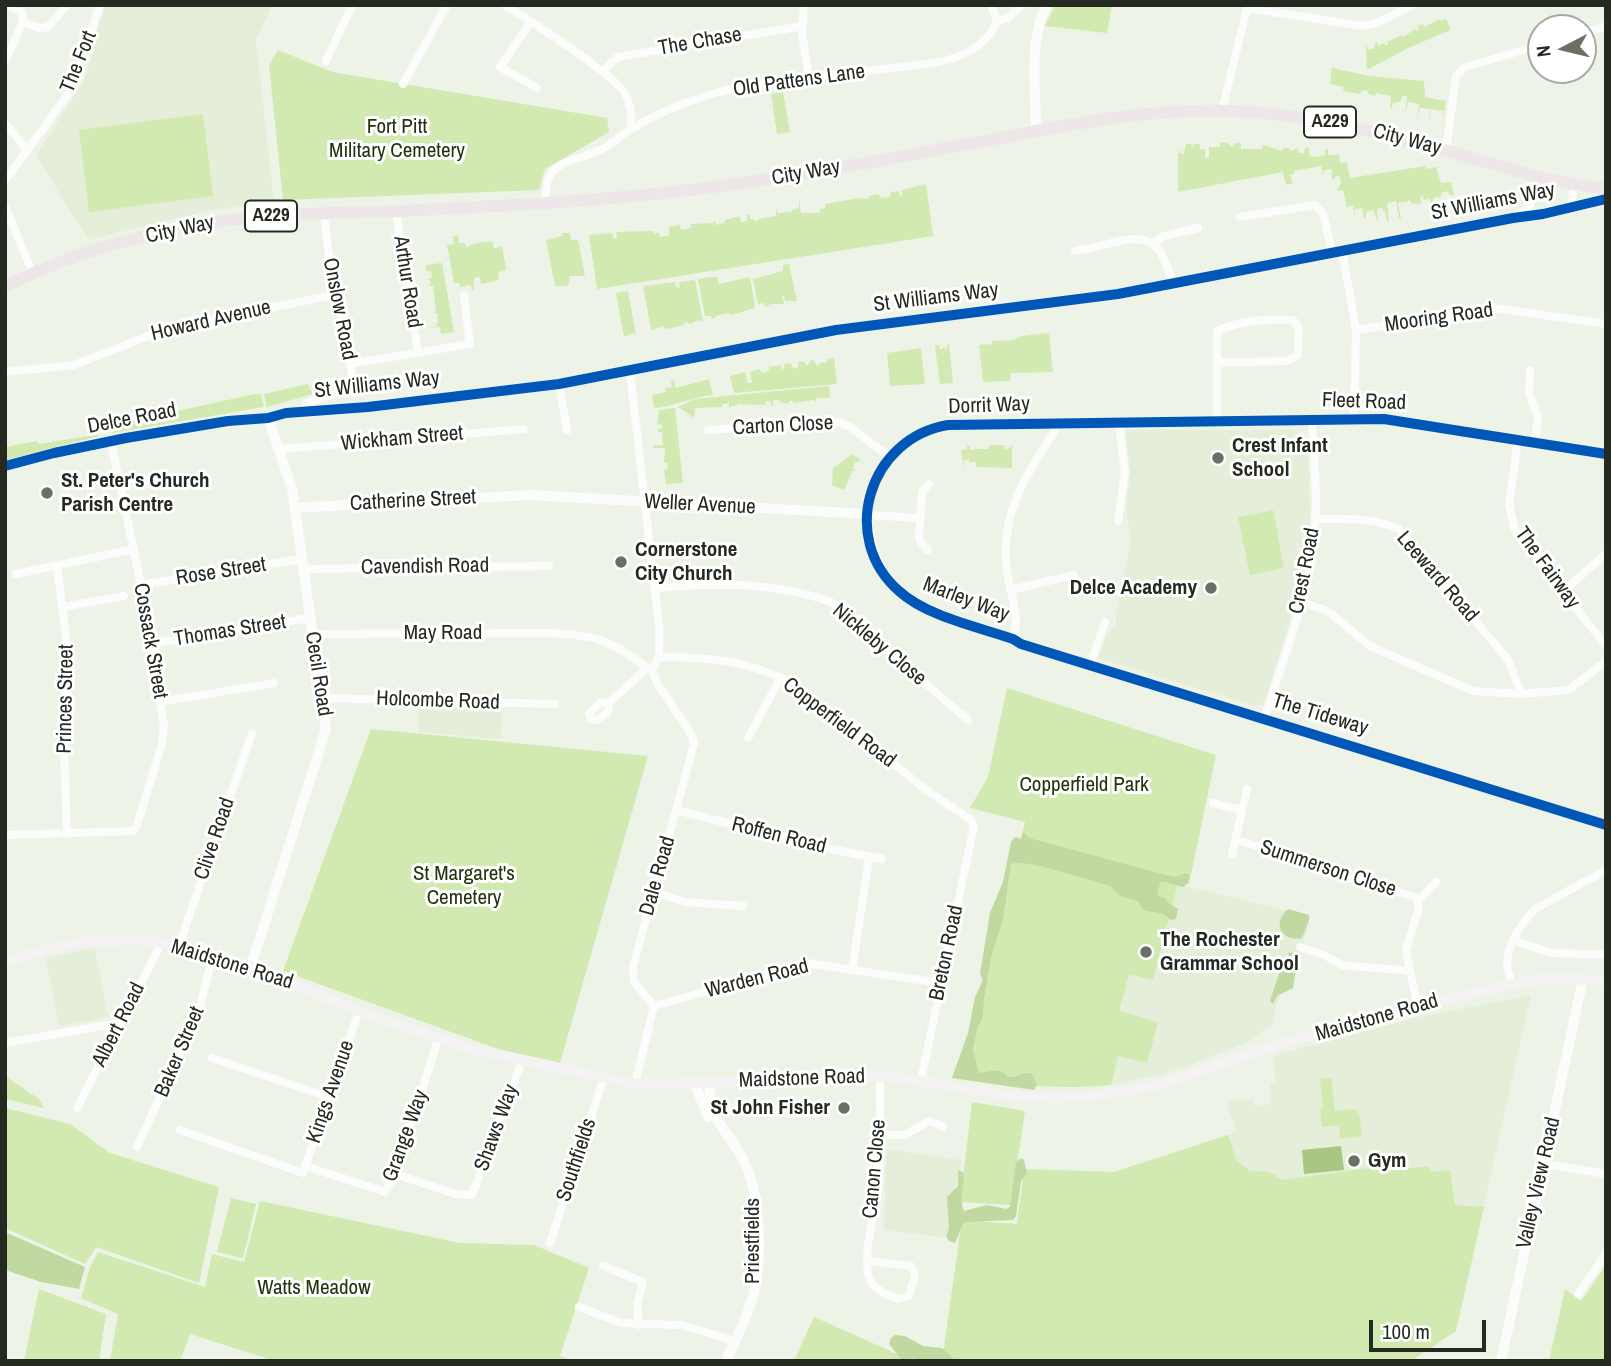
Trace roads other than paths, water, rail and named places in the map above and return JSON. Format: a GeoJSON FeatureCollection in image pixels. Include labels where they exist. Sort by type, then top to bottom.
{"type":"FeatureCollection","features":[{"type":"Feature","properties":{"kind":"main road","name":"City Way"},"geometry":{"type":"LineString","coordinates":[[5,286],[108,247],[183,228],[262,216],[546,203],[678,191],[770,179],[1142,114],[1222,111],[1325,121],[1538,177],[1606,188]]}},
{"type":"Feature","properties":{"kind":"main road","name":"Maidstone Road"},"geometry":{"type":"LineString","coordinates":[[5,963],[54,947],[86,942],[160,942],[214,954],[251,966],[359,1011],[438,1040],[522,1061],[635,1084],[695,1084],[836,1074],[921,1080],[1003,1095],[1065,1098],[1113,1094],[1172,1081],[1250,1053],[1418,1006],[1513,984],[1547,978],[1606,981]]}},
{"type":"Feature","properties":{"kind":"street"},"geometry":{"type":"LineString","coordinates":[[6,56],[23,23],[22,12],[7,5]]}},
{"type":"Feature","properties":{"kind":"street","name":"The Fort"},"geometry":{"type":"LineString","coordinates":[[23,23],[38,28],[48,27],[67,5]]}},
{"type":"Feature","properties":{"kind":"street","name":"The Fort"},"geometry":{"type":"LineString","coordinates":[[5,181],[72,88],[100,5]]}},
{"type":"Feature","properties":{"kind":"street"},"geometry":{"type":"LineString","coordinates":[[326,61],[352,5]]}},
{"type":"Feature","properties":{"kind":"street"},"geometry":{"type":"LineString","coordinates":[[403,84],[447,5]]}},
{"type":"Feature","properties":{"kind":"street"},"geometry":{"type":"LineString","coordinates":[[504,5],[602,71],[619,86],[629,103],[633,120],[630,130]]}},
{"type":"Feature","properties":{"kind":"street"},"geometry":{"type":"LineString","coordinates":[[804,5],[803,26],[809,78]]}},
{"type":"Feature","properties":{"kind":"street"},"geometry":{"type":"LineString","coordinates":[[991,5],[997,21]]}},
{"type":"Feature","properties":{"kind":"street","name":"Old Pattens Lane"},"geometry":{"type":"LineString","coordinates":[[546,203],[545,184],[553,171],[604,148],[630,130],[677,106],[761,83],[955,58],[975,47],[990,35],[997,21],[1008,18],[1022,5]]}},
{"type":"Feature","properties":{"kind":"street"},"geometry":{"type":"LineString","coordinates":[[1036,131],[1036,36],[1040,18],[1047,5]]}},
{"type":"Feature","properties":{"kind":"street"},"geometry":{"type":"LineString","coordinates":[[1222,111],[1247,8],[1360,26],[1377,23],[1413,5]]}},
{"type":"Feature","properties":{"kind":"street"},"geometry":{"type":"LineString","coordinates":[[531,21],[500,67],[537,88]]}},
{"type":"Feature","properties":{"kind":"street","name":"The Chase"},"geometry":{"type":"LineString","coordinates":[[602,71],[618,57],[803,26]]}},
{"type":"Feature","properties":{"kind":"street"},"geometry":{"type":"LineString","coordinates":[[1446,151],[1456,76],[1459,71],[1527,49]]}},
{"type":"Feature","properties":{"kind":"street"},"geometry":{"type":"LineString","coordinates":[[5,123],[27,150]]}},
{"type":"Feature","properties":{"kind":"street"},"geometry":{"type":"LineString","coordinates":[[1513,218],[1530,204],[1538,177]]}},
{"type":"Feature","properties":{"kind":"street"},"geometry":{"type":"LineString","coordinates":[[1570,207],[1574,184]]}},
{"type":"Feature","properties":{"kind":"street","name":"St Williams Way"},"geometry":{"type":"LineString","coordinates":[[268,418],[279,413],[368,407],[559,384],[836,330],[1097,297],[1539,215],[1606,199]]}},
{"type":"Feature","properties":{"kind":"street"},"geometry":{"type":"LineString","coordinates":[[1530,204],[1539,215]]}},
{"type":"Feature","properties":{"kind":"street"},"geometry":{"type":"LineString","coordinates":[[1240,217],[1315,205],[1323,213],[1337,251],[1356,330],[1354,419]]}},
{"type":"Feature","properties":{"kind":"street"},"geometry":{"type":"LineString","coordinates":[[5,206],[33,274]]}},
{"type":"Feature","properties":{"kind":"street","name":"Arthur Road"},"geometry":{"type":"LineString","coordinates":[[396,211],[418,353]]}},
{"type":"Feature","properties":{"kind":"street","name":"Onslow Road"},"geometry":{"type":"LineString","coordinates":[[305,412],[308,402],[353,388],[339,294],[331,274],[324,213]]}},
{"type":"Feature","properties":{"kind":"street"},"geometry":{"type":"LineString","coordinates":[[1152,244],[1164,236],[1198,228]]}},
{"type":"Feature","properties":{"kind":"street"},"geometry":{"type":"LineString","coordinates":[[1094,236],[1095,248]]}},
{"type":"Feature","properties":{"kind":"street"},"geometry":{"type":"LineString","coordinates":[[1074,251],[1131,237],[1142,239],[1163,255],[1172,283]]}},
{"type":"Feature","properties":{"kind":"street","name":"Howard Avenue"},"geometry":{"type":"LineString","coordinates":[[5,372],[74,365],[169,328],[339,294]]}},
{"type":"Feature","properties":{"kind":"street"},"geometry":{"type":"LineString","coordinates":[[350,364],[470,344],[464,295]]}},
{"type":"Feature","properties":{"kind":"street","name":"Mooring Road"},"geometry":{"type":"LineString","coordinates":[[1356,330],[1494,308],[1606,324]]}},
{"type":"Feature","properties":{"kind":"street"},"geometry":{"type":"LineString","coordinates":[[1217,363],[1287,361],[1298,355],[1299,328],[1293,320],[1278,319],[1217,331],[1217,363],[1217,422]]}},
{"type":"Feature","properties":{"kind":"street"},"geometry":{"type":"LineString","coordinates":[[1530,370],[1529,393],[1538,418],[1535,442]]}},
{"type":"Feature","properties":{"kind":"street"},"geometry":{"type":"LineString","coordinates":[[609,703],[650,669],[659,657],[660,646],[630,372]]}},
{"type":"Feature","properties":{"kind":"street"},"geometry":{"type":"LineString","coordinates":[[559,384],[567,430]]}},
{"type":"Feature","properties":{"kind":"street","name":"Delce Road"},"geometry":{"type":"LineString","coordinates":[[5,466],[111,441],[228,421],[268,418]]}},
{"type":"Feature","properties":{"kind":"street","name":"Cecil Road"},"geometry":{"type":"LineString","coordinates":[[251,966],[324,737],[325,722],[292,488],[268,418]]}},
{"type":"Feature","properties":{"kind":"street","name":"Crest Road"},"geometry":{"type":"LineString","coordinates":[[1265,718],[1308,575],[1316,519],[1312,420]]}},
{"type":"Feature","properties":{"kind":"street","name":"Fleet Road"},"geometry":{"type":"LineString","coordinates":[[1119,423],[1396,420],[1606,454]]}},
{"type":"Feature","properties":{"kind":"street","name":"Carton Close"},"geometry":{"type":"LineString","coordinates":[[708,430],[840,422],[850,426],[890,457]]}},
{"type":"Feature","properties":{"kind":"street"},"geometry":{"type":"LineString","coordinates":[[1118,521],[1125,472],[1119,423]]}},
{"type":"Feature","properties":{"kind":"street","name":"Dorrit Way"},"geometry":{"type":"LineString","coordinates":[[867,514],[874,484],[890,457],[917,435],[942,426],[1119,423]]}},
{"type":"Feature","properties":{"kind":"street"},"geometry":{"type":"LineString","coordinates":[[1017,641],[1018,621],[1010,590],[1005,551],[1011,509],[1029,470],[1055,431],[1055,424]]}},
{"type":"Feature","properties":{"kind":"street","name":"Wickham Street"},"geometry":{"type":"LineString","coordinates":[[280,449],[524,429]]}},
{"type":"Feature","properties":{"kind":"street","name":"The Fairway"},"geometry":{"type":"LineString","coordinates":[[1518,440],[1509,504],[1515,530],[1606,646]]}},
{"type":"Feature","properties":{"kind":"street","name":"Cossack Street"},"geometry":{"type":"LineString","coordinates":[[67,834],[126,833],[134,830],[163,742],[164,725],[141,585],[111,441]]}},
{"type":"Feature","properties":{"kind":"street"},"geometry":{"type":"LineString","coordinates":[[928,550],[920,539],[922,492],[929,484]]}},
{"type":"Feature","properties":{"kind":"street","name":"Weller Avenue"},"geometry":{"type":"LineString","coordinates":[[532,495],[867,514]]}},
{"type":"Feature","properties":{"kind":"street","name":"Catherine Street"},"geometry":{"type":"LineString","coordinates":[[294,508],[532,495]]}},
{"type":"Feature","properties":{"kind":"street"},"geometry":{"type":"LineString","coordinates":[[867,514],[921,518]]}},
{"type":"Feature","properties":{"kind":"street","name":"Marley Way"},"geometry":{"type":"LineString","coordinates":[[867,514],[869,537],[876,562],[898,590],[927,609],[1017,641]]}},
{"type":"Feature","properties":{"kind":"street","name":"Leeward Road"},"geometry":{"type":"LineString","coordinates":[[1316,519],[1368,520],[1384,522],[1399,529],[1509,660],[1521,694]]}},
{"type":"Feature","properties":{"kind":"street"},"geometry":{"type":"LineString","coordinates":[[16,574],[134,550]]}},
{"type":"Feature","properties":{"kind":"street"},"geometry":{"type":"LineString","coordinates":[[1562,592],[1606,554]]}},
{"type":"Feature","properties":{"kind":"street","name":"Cavendish Road"},"geometry":{"type":"LineString","coordinates":[[301,564],[549,566]]}},
{"type":"Feature","properties":{"kind":"street","name":"Rose Street"},"geometry":{"type":"LineString","coordinates":[[141,585],[301,564]]}},
{"type":"Feature","properties":{"kind":"street","name":"Princes Street"},"geometry":{"type":"LineString","coordinates":[[57,565],[67,646],[64,745],[67,834]]}},
{"type":"Feature","properties":{"kind":"street"},"geometry":{"type":"LineString","coordinates":[[1010,590],[1074,575]]}},
{"type":"Feature","properties":{"kind":"street","name":"Nickleby Close"},"geometry":{"type":"LineString","coordinates":[[654,589],[687,585],[738,585],[812,595],[831,603],[968,720]]}},
{"type":"Feature","properties":{"kind":"street"},"geometry":{"type":"LineString","coordinates":[[63,607],[124,596]]}},
{"type":"Feature","properties":{"kind":"street"},"geometry":{"type":"LineString","coordinates":[[1301,602],[1328,611],[1370,646],[1473,691],[1521,694],[1569,690],[1606,662]]}},
{"type":"Feature","properties":{"kind":"street","name":"Thomas Street"},"geometry":{"type":"LineString","coordinates":[[150,643],[309,618]]}},
{"type":"Feature","properties":{"kind":"street"},"geometry":{"type":"LineString","coordinates":[[1090,666],[1105,622]]}},
{"type":"Feature","properties":{"kind":"street","name":"May Road"},"geometry":{"type":"LineString","coordinates":[[312,634],[575,634],[593,636],[611,643],[650,669]]}},
{"type":"Feature","properties":{"kind":"street","name":"The Tideway"},"geometry":{"type":"LineString","coordinates":[[1017,641],[1606,825]]}},
{"type":"Feature","properties":{"kind":"street","name":"Copperfield Road"},"geometry":{"type":"LineString","coordinates":[[659,657],[722,659],[760,668],[781,677],[798,687],[926,790],[968,818],[974,827]]}},
{"type":"Feature","properties":{"kind":"street","name":"Dale Road"},"geometry":{"type":"LineString","coordinates":[[650,669],[693,739],[693,748],[632,970],[635,984],[654,1006]]}},
{"type":"Feature","properties":{"kind":"street"},"geometry":{"type":"LineString","coordinates":[[748,738],[781,677]]}},
{"type":"Feature","properties":{"kind":"street"},"geometry":{"type":"LineString","coordinates":[[160,702],[274,683]]}},
{"type":"Feature","properties":{"kind":"street","name":"Holcombe Road"},"geometry":{"type":"LineString","coordinates":[[321,698],[555,704]]}},
{"type":"Feature","properties":{"kind":"street","name":"Clive Road"},"geometry":{"type":"LineString","coordinates":[[179,946],[252,733]]}},
{"type":"Feature","properties":{"kind":"street","name":"Summerson Close"},"geometry":{"type":"LineString","coordinates":[[1232,855],[1247,789]]}},
{"type":"Feature","properties":{"kind":"street"},"geometry":{"type":"LineString","coordinates":[[1213,803],[1241,810]]}},
{"type":"Feature","properties":{"kind":"street","name":"Roffen Road"},"geometry":{"type":"LineString","coordinates":[[676,810],[882,859]]}},
{"type":"Feature","properties":{"kind":"street","name":"Breton Road"},"geometry":{"type":"LineString","coordinates":[[921,1080],[974,827]]}},
{"type":"Feature","properties":{"kind":"street"},"geometry":{"type":"LineString","coordinates":[[5,835],[67,834]]}},
{"type":"Feature","properties":{"kind":"street","name":"Summerson Close"},"geometry":{"type":"LineString","coordinates":[[1236,840],[1300,859],[1338,875],[1415,897],[1419,908],[1406,950],[1418,1006]]}},
{"type":"Feature","properties":{"kind":"street"},"geometry":{"type":"LineString","coordinates":[[852,970],[869,858]]}},
{"type":"Feature","properties":{"kind":"street"},"geometry":{"type":"LineString","coordinates":[[1513,984],[1507,960],[1526,918],[1535,909],[1606,870]]}},
{"type":"Feature","properties":{"kind":"street","name":"Summerson Close"},"geometry":{"type":"LineString","coordinates":[[1418,901],[1436,882]]}},
{"type":"Feature","properties":{"kind":"street"},"geometry":{"type":"LineString","coordinates":[[653,892],[686,902],[743,906]]}},
{"type":"Feature","properties":{"kind":"street","name":"Albert Road"},"geometry":{"type":"LineString","coordinates":[[77,1108],[160,942]]}},
{"type":"Feature","properties":{"kind":"street"},"geometry":{"type":"LineString","coordinates":[[1514,942],[1552,953],[1606,955]]}},
{"type":"Feature","properties":{"kind":"street"},"geometry":{"type":"LineString","coordinates":[[1300,947],[1342,965],[1410,971]]}},
{"type":"Feature","properties":{"kind":"street","name":"Baker Street"},"geometry":{"type":"LineString","coordinates":[[137,1147],[198,1015],[214,954]]}},
{"type":"Feature","properties":{"kind":"street","name":"Warden Road"},"geometry":{"type":"LineString","coordinates":[[654,1006],[807,963],[940,983]]}},
{"type":"Feature","properties":{"kind":"street","name":"Valley View Road"},"geometry":{"type":"LineString","coordinates":[[1501,1361],[1521,1261],[1580,1005],[1583,979]]}},
{"type":"Feature","properties":{"kind":"street"},"geometry":{"type":"LineString","coordinates":[[635,1084],[654,1006]]}},
{"type":"Feature","properties":{"kind":"street","name":"Kings Avenue"},"geometry":{"type":"LineString","coordinates":[[304,1169],[359,1011]]}},
{"type":"Feature","properties":{"kind":"street"},"geometry":{"type":"LineString","coordinates":[[5,1043],[107,1025]]}},
{"type":"Feature","properties":{"kind":"street","name":"Grange Way"},"geometry":{"type":"LineString","coordinates":[[304,1169],[385,1192],[395,1174],[438,1040]]}},
{"type":"Feature","properties":{"kind":"street"},"geometry":{"type":"LineString","coordinates":[[212,1058],[329,1097]]}},
{"type":"Feature","properties":{"kind":"street","name":"Shaws Way"},"geometry":{"type":"LineString","coordinates":[[395,1174],[455,1194],[472,1195],[522,1061]]}},
{"type":"Feature","properties":{"kind":"street","name":"Canon Close"},"geometry":{"type":"LineString","coordinates":[[868,1261],[911,1266],[915,1275],[909,1296],[897,1299],[873,1285],[869,1278],[868,1261],[870,1231],[877,1192],[880,1076]]}},
{"type":"Feature","properties":{"kind":"street","name":"Southfields"},"geometry":{"type":"LineString","coordinates":[[550,1243],[604,1077]]}},
{"type":"Feature","properties":{"kind":"street","name":"Priestfields"},"geometry":{"type":"LineString","coordinates":[[710,1083],[710,1108],[747,1167],[757,1205],[756,1280],[752,1298],[726,1361]]}},
{"type":"Feature","properties":{"kind":"street","name":"Priestfields"},"geometry":{"type":"LineString","coordinates":[[695,1084],[707,1115],[714,1124],[719,1125]]}},
{"type":"Feature","properties":{"kind":"street"},"geometry":{"type":"LineString","coordinates":[[879,1135],[903,1135],[931,1121],[943,1127]]}},
{"type":"Feature","properties":{"kind":"street"},"geometry":{"type":"LineString","coordinates":[[180,1130],[304,1169]]}},
{"type":"Feature","properties":{"kind":"street"},"geometry":{"type":"LineString","coordinates":[[1545,1164],[1606,1174]]}},
{"type":"Feature","properties":{"kind":"street"},"geometry":{"type":"LineString","coordinates":[[1578,1294],[1606,1254]]}},
{"type":"Feature","properties":{"kind":"street"},"geometry":{"type":"LineString","coordinates":[[603,1266],[643,1282],[637,1305],[639,1325]]}},
{"type":"Feature","properties":{"kind":"street"},"geometry":{"type":"LineString","coordinates":[[579,1307],[611,1321],[639,1325],[681,1325],[735,1341]]}},
{"type":"Feature","properties":{"kind":"place","name":"Crest Infant School"},"geometry":{"type":"Point","coordinates":[1218,458]}},
{"type":"Feature","properties":{"kind":"place","name":"St. Peter's Church Parish Centre"},"geometry":{"type":"Point","coordinates":[47,493]}},
{"type":"Feature","properties":{"kind":"place","name":"Cornerstone City Church"},"geometry":{"type":"Point","coordinates":[621,562]}},
{"type":"Feature","properties":{"kind":"place","name":"Delce Academy"},"geometry":{"type":"Point","coordinates":[1211,588]}},
{"type":"Feature","properties":{"kind":"place","name":"The Rochester Grammar School"},"geometry":{"type":"Point","coordinates":[1146,952]}},
{"type":"Feature","properties":{"kind":"place","name":"St John Fisher"},"geometry":{"type":"Point","coordinates":[844,1108]}},
{"type":"Feature","properties":{"kind":"place","name":"Gym"},"geometry":{"type":"Point","coordinates":[1354,1161]}},
{"type":"Feature","properties":{"kind":"park label","name":"Fort Pitt Military Cemetery"},"geometry":{"type":"Point","coordinates":[397,139]}},
{"type":"Feature","properties":{"kind":"park label","name":"Copperfield Park"},"geometry":{"type":"Point","coordinates":[1084,785]}},
{"type":"Feature","properties":{"kind":"park label","name":"St Margaret's Cemetery"},"geometry":{"type":"Point","coordinates":[464,886]}},
{"type":"Feature","properties":{"kind":"park label","name":"Watts Meadow"},"geometry":{"type":"Point","coordinates":[314,1288]}}]}
